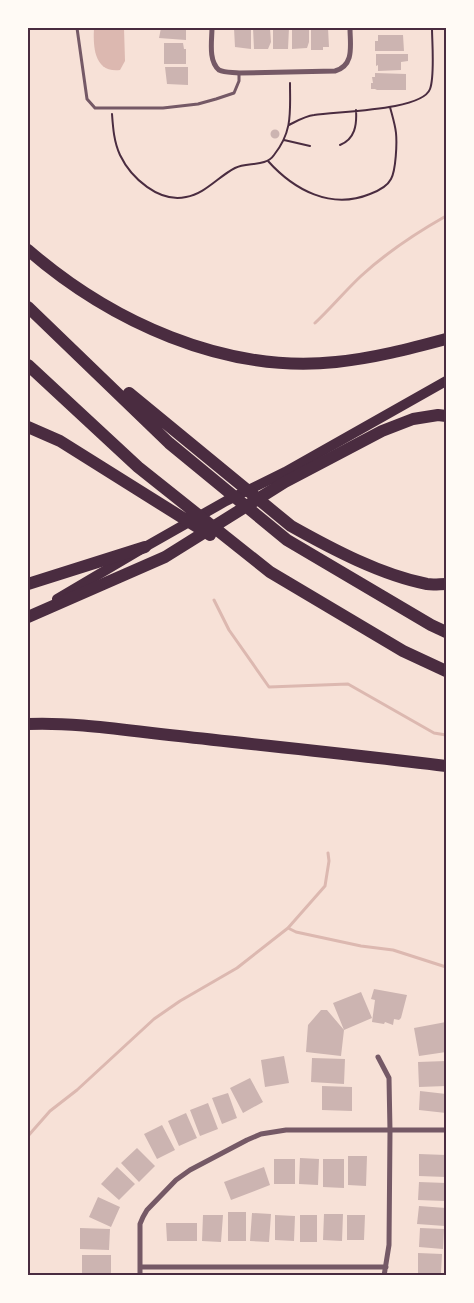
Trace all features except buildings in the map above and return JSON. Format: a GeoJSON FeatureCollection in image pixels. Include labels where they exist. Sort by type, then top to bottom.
{"type":"FeatureCollection","features":[{"type":"Feature","properties":{"kind":"highway"},"geometry":{"type":"LineString","coordinates":[[28,250],[53,272],[113,310],[164,335],[225,354],[277,363],[334,362],[392,354],[446,339]]}},
{"type":"Feature","properties":{"kind":"highway"},"geometry":{"type":"LineString","coordinates":[[28,307],[168,427],[291,526],[319,542],[388,572],[428,584],[446,584]]}},
{"type":"Feature","properties":{"kind":"highway"},"geometry":{"type":"LineString","coordinates":[[28,307],[169,443],[287,540],[446,632]]}},
{"type":"Feature","properties":{"kind":"highway"},"geometry":{"type":"LineString","coordinates":[[28,365],[138,467],[270,572]]}},
{"type":"Feature","properties":{"kind":"highway"},"geometry":{"type":"LineString","coordinates":[[28,617],[165,557],[285,477],[382,431],[413,419],[438,415],[446,416]]}},
{"type":"Feature","properties":{"kind":"highway"},"geometry":{"type":"LineString","coordinates":[[28,427],[60,441],[270,572],[402,651],[446,672]]}},
{"type":"Feature","properties":{"kind":"highway"},"geometry":{"type":"LineString","coordinates":[[28,584],[145,547]]}},
{"type":"Feature","properties":{"kind":"highway"},"geometry":{"type":"LineString","coordinates":[[28,724],[47,723],[352,754],[446,766]]}},
{"type":"Feature","properties":{"kind":"main road"},"geometry":{"type":"LineString","coordinates":[[28,617],[226,501],[285,477],[446,381]]}},
{"type":"Feature","properties":{"kind":"street"},"geometry":{"type":"LineString","coordinates":[[212,28],[215,64],[219,70],[239,73],[335,71],[340,69],[348,62],[350,56],[350,28]]}},
{"type":"Feature","properties":{"kind":"street"},"geometry":{"type":"LineString","coordinates":[[378,1057],[389,1078],[389,1245],[384,1276]]}},
{"type":"Feature","properties":{"kind":"street"},"geometry":{"type":"LineString","coordinates":[[140,1276],[140,1224],[147,1210],[176,1180],[190,1170],[247,1140],[274,1130],[446,1130]]}},
{"type":"Feature","properties":{"kind":"street"},"geometry":{"type":"LineString","coordinates":[[140,1267],[386,1268]]}},
{"type":"Feature","properties":{"kind":"lane"},"geometry":{"type":"LineString","coordinates":[[77,28],[87,99],[95,108],[163,108],[216,99],[234,93],[238,84],[239,73]]}},
{"type":"Feature","properties":{"kind":"path"},"geometry":{"type":"LineString","coordinates":[[289,125],[313,115],[390,107],[419,100],[428,93],[432,82],[432,28]]}},
{"type":"Feature","properties":{"kind":"path"},"geometry":{"type":"LineString","coordinates":[[112,109],[114,137],[120,155],[141,183],[167,197],[188,197],[240,165],[268,161],[275,155],[284,140],[289,125],[290,83]]}},
{"type":"Feature","properties":{"kind":"path"},"geometry":{"type":"LineString","coordinates":[[268,161],[280,175],[316,196],[339,201],[359,198],[378,191],[386,186],[394,170],[396,134],[390,107]]}},
{"type":"Feature","properties":{"kind":"path"},"geometry":{"type":"LineString","coordinates":[[340,145],[353,136],[357,122],[356,110]]}},
{"type":"Feature","properties":{"kind":"path"},"geometry":{"type":"LineString","coordinates":[[284,140],[310,146]]}},
{"type":"Feature","properties":{"kind":"shaded area"},"geometry":{"type":"Polygon","coordinates":[[[94,28],[124,28],[125,61],[120,70],[111,70],[100,63],[95,50],[94,28]]]}},
{"type":"Feature","properties":{"kind":"waterway"},"geometry":{"type":"LineString","coordinates":[[315,323],[371,267],[413,236],[446,216]]}},
{"type":"Feature","properties":{"kind":"waterway"},"geometry":{"type":"LineString","coordinates":[[214,600],[229,630],[269,687],[348,684],[434,733],[446,735]]}},
{"type":"Feature","properties":{"kind":"waterway"},"geometry":{"type":"LineString","coordinates":[[28,1136],[50,1111],[77,1090],[154,1019],[180,1001],[237,968],[288,928],[325,886],[329,861],[328,853]]}},
{"type":"Feature","properties":{"kind":"waterway"},"geometry":{"type":"LineString","coordinates":[[288,928],[296,932],[361,946],[393,950],[446,967]]}}]}
